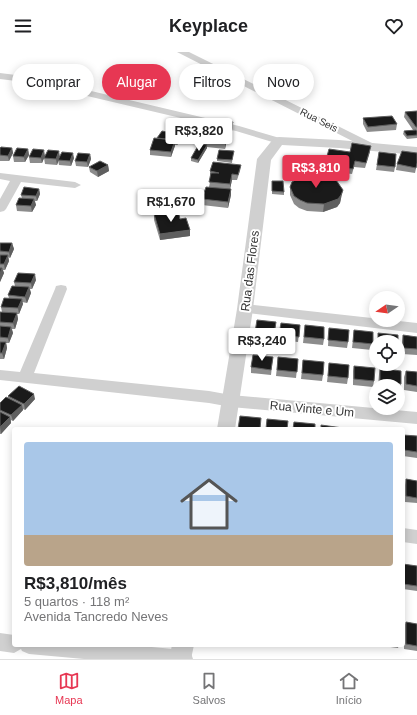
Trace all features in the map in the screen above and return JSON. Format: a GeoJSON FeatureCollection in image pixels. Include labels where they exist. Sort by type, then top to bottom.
{"type":"FeatureCollection","features":[{"type":"Feature","properties":{"kind":"street","name":"Rua Seis"},"geometry":{"type":"LineString","coordinates":[[182,52],[370,146]]}},
{"type":"Feature","properties":{"kind":"street"},"geometry":{"type":"LineString","coordinates":[[0,76],[32,80],[239,129],[279,141],[370,146],[417,151]]}},
{"type":"Feature","properties":{"kind":"street","name":"Rua das Flores"},"geometry":{"type":"LineString","coordinates":[[226,427],[245,309],[264,159],[279,141]]}},
{"type":"Feature","properties":{"kind":"street"},"geometry":{"type":"LineString","coordinates":[[0,176],[75,185]]}},
{"type":"Feature","properties":{"kind":"street"},"geometry":{"type":"LineString","coordinates":[[0,209],[18,177]]}},
{"type":"Feature","properties":{"kind":"street"},"geometry":{"type":"LineString","coordinates":[[25,377],[61,289]]}},
{"type":"Feature","properties":{"kind":"street"},"geometry":{"type":"LineString","coordinates":[[245,309],[417,328]]}},
{"type":"Feature","properties":{"kind":"street","name":"Rua Vinte e Um"},"geometry":{"type":"LineString","coordinates":[[2,378],[25,377],[209,397],[231,401],[417,418]]}},
{"type":"Feature","properties":{"kind":"street"},"geometry":{"type":"LineString","coordinates":[[405,535],[417,537]]}},
{"type":"Feature","properties":{"kind":"street"},"geometry":{"type":"LineString","coordinates":[[0,642],[12,644]]}},
{"type":"Feature","properties":{"kind":"street"},"geometry":{"type":"LineString","coordinates":[[51,647],[184,659]]}},
{"type":"Feature","properties":{"kind":"street"},"geometry":{"type":"LineString","coordinates":[[180,659],[183,647]]}},
{"type":"Feature","properties":{"kind":"building"},"geometry":{"type":"Polygon","coordinates":[[[417,111],[417,127],[416,127],[405,112],[417,111]]]}},
{"type":"Feature","properties":{"kind":"building"},"geometry":{"type":"Polygon","coordinates":[[[392,116],[397,124],[368,127],[363,118],[392,116]]]}},
{"type":"Feature","properties":{"kind":"building"},"geometry":{"type":"Polygon","coordinates":[[[191,120],[206,123],[197,134],[182,131],[191,120]]]}},
{"type":"Feature","properties":{"kind":"building"},"geometry":{"type":"Polygon","coordinates":[[[208,120],[233,122],[231,128],[220,127],[217,138],[226,139],[225,143],[201,141],[208,120]]]}},
{"type":"Feature","properties":{"kind":"building"},"geometry":{"type":"Polygon","coordinates":[[[416,130],[417,135],[407,136],[404,131],[416,130]]]}},
{"type":"Feature","properties":{"kind":"building"},"geometry":{"type":"Polygon","coordinates":[[[162,131],[182,135],[177,142],[175,142],[175,140],[157,138],[162,131]]]}},
{"type":"Feature","properties":{"kind":"building"},"geometry":{"type":"Polygon","coordinates":[[[154,138],[175,140],[171,152],[150,150],[154,138]]]}},
{"type":"Feature","properties":{"kind":"building"},"geometry":{"type":"Polygon","coordinates":[[[352,143],[371,146],[366,163],[355,161],[353,169],[345,168],[348,159],[327,156],[329,149],[350,152],[352,143]]]}},
{"type":"Feature","properties":{"kind":"building"},"geometry":{"type":"Polygon","coordinates":[[[199,144],[207,145],[198,160],[191,158],[199,144]]]}},
{"type":"Feature","properties":{"kind":"building"},"geometry":{"type":"Polygon","coordinates":[[[1,147],[12,148],[8,156],[0,155],[1,147]]]}},
{"type":"Feature","properties":{"kind":"building"},"geometry":{"type":"Polygon","coordinates":[[[17,148],[28,149],[24,157],[13,156],[17,148]]]}},
{"type":"Feature","properties":{"kind":"building"},"geometry":{"type":"Polygon","coordinates":[[[33,149],[44,150],[41,158],[29,157],[33,149]]]}},
{"type":"Feature","properties":{"kind":"building"},"geometry":{"type":"Polygon","coordinates":[[[48,150],[59,151],[56,159],[44,158],[48,150]]]}},
{"type":"Feature","properties":{"kind":"building"},"geometry":{"type":"Polygon","coordinates":[[[219,150],[234,151],[232,160],[217,159],[219,150]]]}},
{"type":"Feature","properties":{"kind":"building"},"geometry":{"type":"Polygon","coordinates":[[[402,151],[417,153],[416,168],[397,164],[402,151]]]}},
{"type":"Feature","properties":{"kind":"building"},"geometry":{"type":"Polygon","coordinates":[[[62,152],[73,153],[70,161],[58,160],[62,152]]]}},
{"type":"Feature","properties":{"kind":"building"},"geometry":{"type":"Polygon","coordinates":[[[379,152],[396,154],[395,167],[377,165],[379,152]]]}},
{"type":"Feature","properties":{"kind":"building"},"geometry":{"type":"Polygon","coordinates":[[[78,153],[90,154],[87,162],[75,161],[78,153]]]}},
{"type":"Feature","properties":{"kind":"building"},"geometry":{"type":"Polygon","coordinates":[[[100,161],[108,165],[97,171],[89,167],[100,161]]]}},
{"type":"Feature","properties":{"kind":"building"},"geometry":{"type":"Polygon","coordinates":[[[213,162],[241,165],[238,175],[232,174],[230,184],[209,182],[211,173],[219,173],[210,171],[213,162]]]}},
{"type":"Feature","properties":{"kind":"building"},"geometry":{"type":"Polygon","coordinates":[[[304,175],[321,175],[336,180],[343,190],[341,195],[338,199],[324,204],[307,203],[300,200],[294,196],[290,187],[292,182],[304,175]]]}},
{"type":"Feature","properties":{"kind":"building"},"geometry":{"type":"Polygon","coordinates":[[[272,181],[283,181],[284,192],[272,191],[272,181]]]}},
{"type":"Feature","properties":{"kind":"building"},"geometry":{"type":"Polygon","coordinates":[[[24,187],[39,189],[36,196],[21,195],[24,187]]]}},
{"type":"Feature","properties":{"kind":"building"},"geometry":{"type":"Polygon","coordinates":[[[206,187],[231,189],[228,202],[202,199],[206,187]]]}},
{"type":"Feature","properties":{"kind":"building"},"geometry":{"type":"Polygon","coordinates":[[[19,198],[34,199],[31,206],[16,205],[19,198]]]}},
{"type":"Feature","properties":{"kind":"building"},"geometry":{"type":"Polygon","coordinates":[[[178,211],[180,219],[186,218],[190,230],[160,234],[154,214],[178,211]]]}},
{"type":"Feature","properties":{"kind":"building"},"geometry":{"type":"Polygon","coordinates":[[[0,243],[12,243],[9,252],[0,251],[0,243]]]}},
{"type":"Feature","properties":{"kind":"building"},"geometry":{"type":"Polygon","coordinates":[[[0,255],[8,255],[4,264],[0,264],[0,255]]]}},
{"type":"Feature","properties":{"kind":"building"},"geometry":{"type":"Polygon","coordinates":[[[18,273],[35,274],[31,283],[14,282],[18,273]]]}},
{"type":"Feature","properties":{"kind":"building"},"geometry":{"type":"Polygon","coordinates":[[[12,286],[29,287],[25,297],[8,295],[12,286]]]}},
{"type":"Feature","properties":{"kind":"building"},"geometry":{"type":"Polygon","coordinates":[[[4,298],[22,299],[18,308],[1,307],[4,298]]]}},
{"type":"Feature","properties":{"kind":"building"},"geometry":{"type":"Polygon","coordinates":[[[0,312],[17,313],[13,323],[0,322],[0,312]]]}},
{"type":"Feature","properties":{"kind":"building"},"geometry":{"type":"Polygon","coordinates":[[[257,320],[276,322],[274,334],[255,332],[257,320]]]}},
{"type":"Feature","properties":{"kind":"building"},"geometry":{"type":"Polygon","coordinates":[[[281,323],[300,325],[299,337],[279,335],[281,323]]]}},
{"type":"Feature","properties":{"kind":"building"},"geometry":{"type":"Polygon","coordinates":[[[305,325],[324,327],[324,339],[304,337],[305,325]]]}},
{"type":"Feature","properties":{"kind":"building"},"geometry":{"type":"Polygon","coordinates":[[[0,326],[11,327],[8,338],[0,337],[0,326]]]}},
{"type":"Feature","properties":{"kind":"building"},"geometry":{"type":"Polygon","coordinates":[[[329,328],[349,330],[348,342],[328,340],[329,328]]]}},
{"type":"Feature","properties":{"kind":"building"},"geometry":{"type":"Polygon","coordinates":[[[354,330],[373,332],[373,335],[369,335],[369,344],[353,342],[354,330]]]}},
{"type":"Feature","properties":{"kind":"building"},"geometry":{"type":"Polygon","coordinates":[[[378,333],[398,335],[378,335],[378,333]]]}},
{"type":"Feature","properties":{"kind":"building"},"geometry":{"type":"Polygon","coordinates":[[[405,335],[417,337],[417,349],[405,348],[405,335]]]}},
{"type":"Feature","properties":{"kind":"building"},"geometry":{"type":"Polygon","coordinates":[[[0,342],[6,342],[2,353],[0,353],[0,342]]]}},
{"type":"Feature","properties":{"kind":"building"},"geometry":{"type":"Polygon","coordinates":[[[253,355],[273,357],[271,370],[251,367],[253,355]]]}},
{"type":"Feature","properties":{"kind":"building"},"geometry":{"type":"Polygon","coordinates":[[[278,357],[298,359],[297,372],[277,370],[278,357]]]}},
{"type":"Feature","properties":{"kind":"building"},"geometry":{"type":"Polygon","coordinates":[[[303,360],[324,362],[323,375],[302,373],[303,360]]]}},
{"type":"Feature","properties":{"kind":"building"},"geometry":{"type":"Polygon","coordinates":[[[329,363],[349,365],[348,378],[328,376],[329,363]]]}},
{"type":"Feature","properties":{"kind":"building"},"geometry":{"type":"Polygon","coordinates":[[[354,366],[369,367],[369,371],[375,371],[374,379],[369,379],[369,380],[354,379],[354,366]]]}},
{"type":"Feature","properties":{"kind":"building"},"geometry":{"type":"Polygon","coordinates":[[[380,371],[401,371],[401,379],[380,379],[380,371]]]}},
{"type":"Feature","properties":{"kind":"building"},"geometry":{"type":"Polygon","coordinates":[[[406,371],[417,372],[417,386],[406,384],[406,371]]]}},
{"type":"Feature","properties":{"kind":"building"},"geometry":{"type":"Polygon","coordinates":[[[19,386],[34,394],[24,404],[8,396],[19,386]]]}},
{"type":"Feature","properties":{"kind":"building"},"geometry":{"type":"Polygon","coordinates":[[[6,397],[22,405],[11,415],[0,410],[0,403],[6,397]]]}},
{"type":"Feature","properties":{"kind":"building"},"geometry":{"type":"Polygon","coordinates":[[[0,412],[10,417],[0,427],[0,412]]]}},
{"type":"Feature","properties":{"kind":"building"},"geometry":{"type":"Polygon","coordinates":[[[240,416],[261,418],[260,427],[238,427],[240,416]]]}},
{"type":"Feature","properties":{"kind":"building"},"geometry":{"type":"Polygon","coordinates":[[[267,419],[288,421],[287,427],[266,427],[267,419]]]}},
{"type":"Feature","properties":{"kind":"building"},"geometry":{"type":"Polygon","coordinates":[[[294,422],[315,424],[315,427],[293,427],[294,422]]]}},
{"type":"Feature","properties":{"kind":"building"},"geometry":{"type":"Polygon","coordinates":[[[321,425],[336,427],[321,427],[321,425]]]}},
{"type":"Feature","properties":{"kind":"building"},"geometry":{"type":"Polygon","coordinates":[[[405,435],[417,436],[417,452],[405,450],[405,435]]]}},
{"type":"Feature","properties":{"kind":"building"},"geometry":{"type":"Polygon","coordinates":[[[406,479],[417,481],[417,498],[406,496],[406,479]]]}},
{"type":"Feature","properties":{"kind":"building"},"geometry":{"type":"Polygon","coordinates":[[[405,564],[417,566],[417,586],[405,584],[405,564]]]}},
{"type":"Feature","properties":{"kind":"building"},"geometry":{"type":"Polygon","coordinates":[[[406,622],[417,624],[417,646],[406,644],[406,622]]]}}]}
